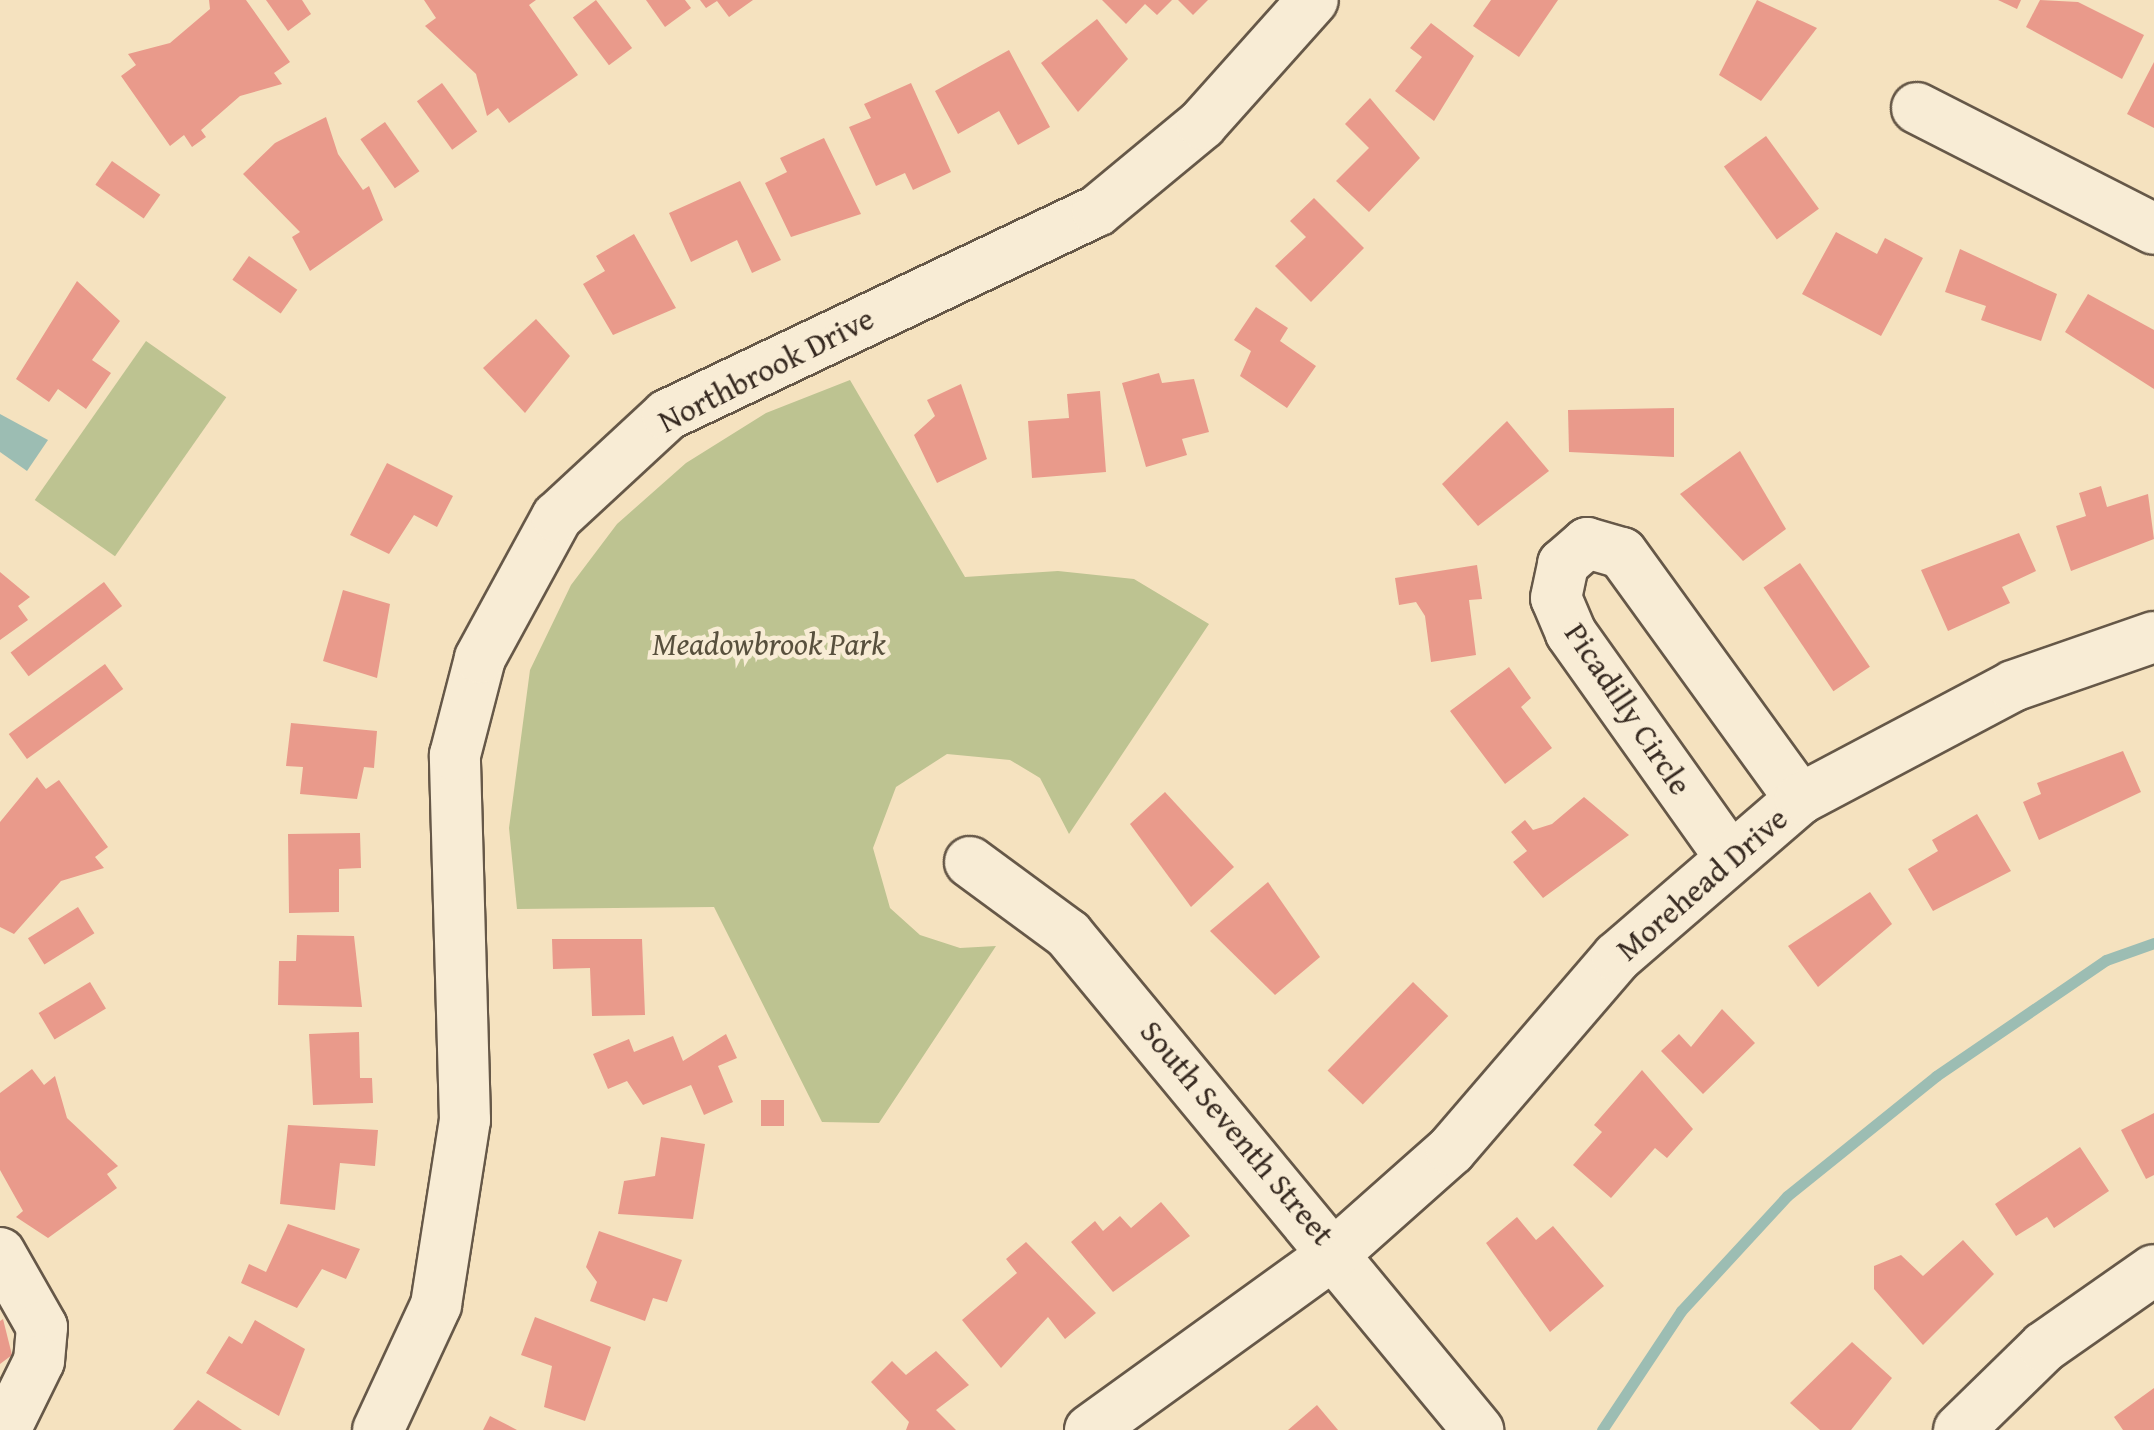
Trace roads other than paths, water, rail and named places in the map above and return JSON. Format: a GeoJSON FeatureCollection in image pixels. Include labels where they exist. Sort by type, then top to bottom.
{"type":"FeatureCollection","features":[{"type":"Feature","properties":{"kind":"street","name":"Northbrook Drive"},"geometry":{"type":"LineString","coordinates":[[378,1430],[436,1304],[464,1120],[455,755],[480,658],[558,517],[667,415],[1098,211],[1202,124],[1312,0]]}},
{"type":"Feature","properties":{"kind":"street"},"geometry":{"type":"LineString","coordinates":[[1917,108],[2154,229]]}},
{"type":"Feature","properties":{"kind":"street","name":"Picadilly Circle"},"geometry":{"type":"LineString","coordinates":[[1730,857],[1570,633],[1556,598],[1562,564],[1587,543],[1622,553],[1800,799]]}},
{"type":"Feature","properties":{"kind":"street","name":"Morehead Drive"},"geometry":{"type":"LineString","coordinates":[[1090,1430],[1336,1253],[1451,1150],[1617,957],[1800,799],[2012,686],[2154,637]]}},
{"type":"Feature","properties":{"kind":"street","name":"South Seventh Street"},"geometry":{"type":"LineString","coordinates":[[970,862],[1068,934],[1336,1253],[1478,1430]]}},
{"type":"Feature","properties":{"kind":"street"},"geometry":{"type":"LineString","coordinates":[[0,1253],[42,1327],[39,1361],[5,1430]]}},
{"type":"Feature","properties":{"kind":"street"},"geometry":{"type":"LineString","coordinates":[[1959,1430],[2044,1347],[2154,1270]]}},
{"type":"Feature","properties":{"kind":"water"},"geometry":{"type":"Polygon","coordinates":[[[0,414],[48,440],[27,471],[0,452],[0,414]]]}},
{"type":"Feature","properties":{"kind":"waterway"},"geometry":{"type":"LineString","coordinates":[[1602,1430],[1681,1311],[1787,1196],[1936,1076],[2106,960],[2154,943]]}},
{"type":"Feature","properties":{"kind":"park label","name":"Meadowbrook Park"},"geometry":{"type":"Point","coordinates":[769,644]}}]}
